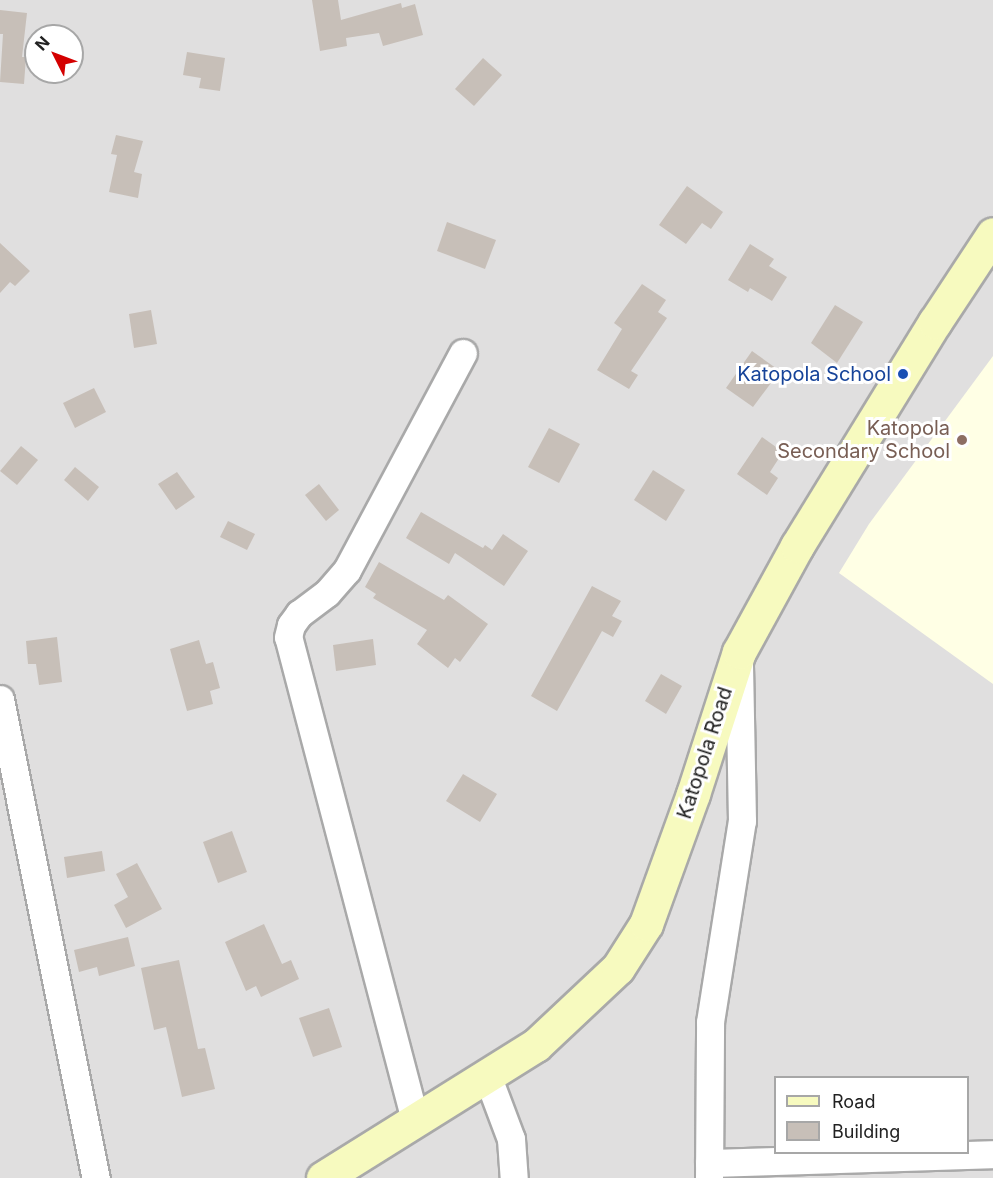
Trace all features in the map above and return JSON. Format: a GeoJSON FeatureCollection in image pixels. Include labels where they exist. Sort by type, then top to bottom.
{"type":"FeatureCollection","features":[{"type":"Feature","properties":{"kind":"street","name":"Katopola Road"},"geometry":{"type":"LineString","coordinates":[[323,1178],[536,1045],[618,968],[646,924],[693,794],[739,652],[797,546],[935,322],[993,234]]}},
{"type":"Feature","properties":{"kind":"street"},"geometry":{"type":"LineString","coordinates":[[415,1120],[288,637],[291,624],[299,614],[327,593],[347,570],[463,353]]}},
{"type":"Feature","properties":{"kind":"street"},"geometry":{"type":"LineString","coordinates":[[739,652],[742,820],[710,1022],[709,1171],[993,1154]]}},
{"type":"Feature","properties":{"kind":"street"},"geometry":{"type":"LineString","coordinates":[[0,699],[96,1178]]}},
{"type":"Feature","properties":{"kind":"street"},"geometry":{"type":"LineString","coordinates":[[487,1075],[511,1139],[514,1178]]}},
{"type":"Feature","properties":{"kind":"shaded area"},"geometry":{"type":"Polygon","coordinates":[[[0,0],[993,0],[993,1178],[0,1178],[0,0]]]}},
{"type":"Feature","properties":{"kind":"shaded area","name":"Katopola Secondary School"},"geometry":{"type":"Polygon","coordinates":[[[993,356],[993,684],[839,573],[869,524],[993,356]]]}},
{"type":"Feature","properties":{"kind":"building"},"geometry":{"type":"Polygon","coordinates":[[[312,0],[338,0],[341,20],[401,3],[402,8],[415,4],[423,35],[383,46],[379,33],[346,38],[347,46],[320,51],[312,0]]]}},
{"type":"Feature","properties":{"kind":"building"},"geometry":{"type":"Polygon","coordinates":[[[0,10],[27,13],[22,57],[24,57],[24,84],[0,82],[3,34],[0,34],[0,10]]]}},
{"type":"Feature","properties":{"kind":"building"},"geometry":{"type":"Polygon","coordinates":[[[187,52],[225,58],[220,91],[199,88],[201,78],[183,75],[187,52]]]}},
{"type":"Feature","properties":{"kind":"building"},"geometry":{"type":"Polygon","coordinates":[[[483,58],[502,75],[474,106],[455,89],[483,58]]]}},
{"type":"Feature","properties":{"kind":"building"},"geometry":{"type":"Polygon","coordinates":[[[116,135],[143,141],[134,172],[142,174],[138,198],[109,192],[117,155],[111,154],[116,135]]]}},
{"type":"Feature","properties":{"kind":"building"},"geometry":{"type":"Polygon","coordinates":[[[687,186],[723,212],[711,229],[702,223],[686,244],[659,225],[687,186]]]}},
{"type":"Feature","properties":{"kind":"building"},"geometry":{"type":"Polygon","coordinates":[[[447,222],[496,240],[485,269],[437,251],[447,222]]]}},
{"type":"Feature","properties":{"kind":"building"},"geometry":{"type":"Polygon","coordinates":[[[0,243],[30,271],[15,286],[10,282],[0,293],[0,243]]]}},
{"type":"Feature","properties":{"kind":"building"},"geometry":{"type":"Polygon","coordinates":[[[750,244],[774,259],[769,266],[787,277],[772,301],[750,288],[748,292],[728,280],[750,244]]]}},
{"type":"Feature","properties":{"kind":"building"},"geometry":{"type":"Polygon","coordinates":[[[642,284],[666,300],[658,312],[667,318],[631,371],[638,375],[629,389],[597,370],[622,329],[614,323],[642,284]]]}},
{"type":"Feature","properties":{"kind":"building"},"geometry":{"type":"Polygon","coordinates":[[[835,305],[863,322],[837,363],[811,343],[835,305]]]}},
{"type":"Feature","properties":{"kind":"building"},"geometry":{"type":"Polygon","coordinates":[[[151,310],[157,344],[134,348],[129,314],[151,310]]]}},
{"type":"Feature","properties":{"kind":"building"},"geometry":{"type":"Polygon","coordinates":[[[752,351],[780,371],[753,407],[726,388],[752,351]]]}},
{"type":"Feature","properties":{"kind":"building"},"geometry":{"type":"Polygon","coordinates":[[[94,388],[106,412],[75,428],[63,403],[94,388]]]}},
{"type":"Feature","properties":{"kind":"building"},"geometry":{"type":"Polygon","coordinates":[[[549,428],[580,444],[559,483],[528,467],[549,428]]]}},
{"type":"Feature","properties":{"kind":"building"},"geometry":{"type":"Polygon","coordinates":[[[762,437],[783,452],[770,472],[778,478],[767,495],[737,474],[762,437]]]}},
{"type":"Feature","properties":{"kind":"building"},"geometry":{"type":"Polygon","coordinates":[[[21,446],[38,460],[17,485],[0,471],[21,446]]]}},
{"type":"Feature","properties":{"kind":"building"},"geometry":{"type":"Polygon","coordinates":[[[75,467],[99,487],[88,501],[64,480],[75,467]]]}},
{"type":"Feature","properties":{"kind":"building"},"geometry":{"type":"Polygon","coordinates":[[[653,470],[685,490],[666,521],[634,500],[653,470]]]}},
{"type":"Feature","properties":{"kind":"building"},"geometry":{"type":"Polygon","coordinates":[[[177,472],[195,497],[176,510],[158,484],[177,472]]]}},
{"type":"Feature","properties":{"kind":"building"},"geometry":{"type":"Polygon","coordinates":[[[319,484],[339,510],[326,521],[305,495],[319,484]]]}},
{"type":"Feature","properties":{"kind":"building"},"geometry":{"type":"Polygon","coordinates":[[[421,512],[483,548],[485,545],[492,550],[503,534],[528,551],[504,586],[455,553],[449,564],[406,538],[421,512]]]}},
{"type":"Feature","properties":{"kind":"building"},"geometry":{"type":"Polygon","coordinates":[[[228,521],[255,534],[247,550],[220,537],[228,521]]]}},
{"type":"Feature","properties":{"kind":"building"},"geometry":{"type":"Polygon","coordinates":[[[379,562],[444,600],[448,595],[488,624],[460,662],[455,658],[448,668],[417,644],[427,630],[373,598],[376,594],[365,587],[379,562]]]}},
{"type":"Feature","properties":{"kind":"building"},"geometry":{"type":"Polygon","coordinates":[[[592,586],[621,601],[612,616],[622,621],[613,637],[602,631],[557,711],[531,696],[592,586]]]}},
{"type":"Feature","properties":{"kind":"building"},"geometry":{"type":"Polygon","coordinates":[[[57,637],[62,682],[39,685],[36,664],[28,664],[26,641],[57,637]]]}},
{"type":"Feature","properties":{"kind":"building"},"geometry":{"type":"Polygon","coordinates":[[[373,639],[376,665],[336,671],[333,645],[373,639]]]}},
{"type":"Feature","properties":{"kind":"building"},"geometry":{"type":"Polygon","coordinates":[[[199,640],[206,664],[213,662],[220,688],[210,691],[213,704],[187,711],[170,649],[199,640]]]}},
{"type":"Feature","properties":{"kind":"building"},"geometry":{"type":"Polygon","coordinates":[[[661,674],[682,686],[666,714],[645,701],[661,674]]]}},
{"type":"Feature","properties":{"kind":"building"},"geometry":{"type":"Polygon","coordinates":[[[463,774],[497,794],[480,822],[446,801],[463,774]]]}},
{"type":"Feature","properties":{"kind":"building"},"geometry":{"type":"Polygon","coordinates":[[[232,831],[247,872],[218,883],[203,842],[232,831]]]}},
{"type":"Feature","properties":{"kind":"building"},"geometry":{"type":"Polygon","coordinates":[[[102,851],[105,871],[67,878],[64,857],[102,851]]]}},
{"type":"Feature","properties":{"kind":"building"},"geometry":{"type":"Polygon","coordinates":[[[137,863],[162,909],[126,928],[114,905],[128,897],[116,874],[137,863]]]}},
{"type":"Feature","properties":{"kind":"building"},"geometry":{"type":"Polygon","coordinates":[[[264,924],[282,964],[291,960],[299,979],[261,997],[256,986],[246,991],[225,942],[264,924]]]}},
{"type":"Feature","properties":{"kind":"building"},"geometry":{"type":"Polygon","coordinates":[[[128,937],[135,966],[99,976],[97,967],[79,972],[74,950],[128,937]]]}},
{"type":"Feature","properties":{"kind":"building"},"geometry":{"type":"Polygon","coordinates":[[[179,960],[198,1049],[205,1048],[215,1089],[182,1097],[166,1027],[154,1030],[141,968],[179,960]]]}},
{"type":"Feature","properties":{"kind":"building"},"geometry":{"type":"Polygon","coordinates":[[[329,1008],[342,1047],[313,1057],[299,1018],[329,1008]]]}},
{"type":"Feature","properties":{"kind":"place","name":"Katopola School"},"geometry":{"type":"Point","coordinates":[903,374]}},
{"type":"Feature","properties":{"kind":"place","name":"Katopola Secondary School"},"geometry":{"type":"Point","coordinates":[962,440]}}]}
